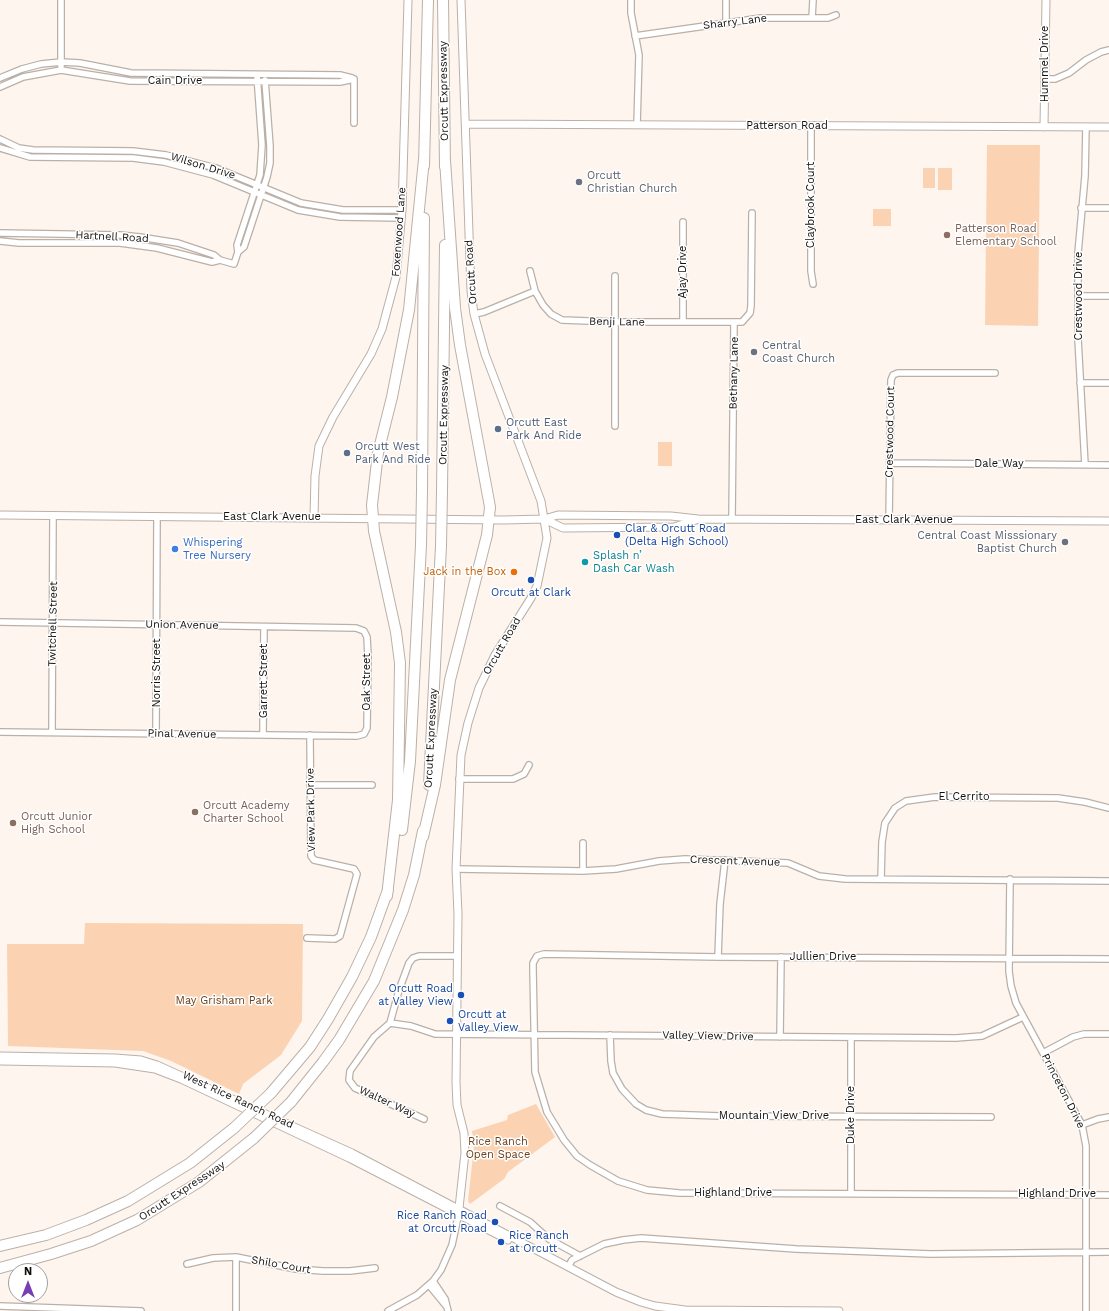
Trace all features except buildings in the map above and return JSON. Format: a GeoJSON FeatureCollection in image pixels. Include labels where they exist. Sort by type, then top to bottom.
{"type":"FeatureCollection","features":[{"type":"Feature","properties":{"kind":"highway","name":"Orcutt Expressway"},"geometry":{"type":"LineString","coordinates":[[0,1246],[46,1235],[86,1220],[128,1201],[190,1163],[234,1128],[271,1093],[310,1047],[352,978],[371,937],[387,896],[400,842],[406,806],[421,544],[424,159],[428,0]]}},
{"type":"Feature","properties":{"kind":"highway","name":"Orcutt Expressway"},"geometry":{"type":"LineString","coordinates":[[0,1268],[91,1241],[137,1220],[199,1182],[227,1162],[291,1102],[324,1062],[339,1040],[374,981],[403,910],[422,837],[429,786],[442,546],[445,160],[443,0]]}},
{"type":"Feature","properties":{"kind":"highway"},"geometry":{"type":"LineString","coordinates":[[387,896],[398,800],[400,663],[396,632],[372,518],[375,464],[403,344],[409,310],[424,159]]}},
{"type":"Feature","properties":{"kind":"highway"},"geometry":{"type":"LineString","coordinates":[[422,837],[435,785],[450,680],[490,520],[490,507],[460,345],[455,308],[445,160]]}},
{"type":"Feature","properties":{"kind":"main road","name":"Foxenwood Lane"},"geometry":{"type":"LineString","coordinates":[[314,517],[315,476],[319,446],[333,417],[360,374],[382,330],[396,277],[402,214],[408,0]]}},
{"type":"Feature","properties":{"kind":"main road","name":"Orcutt Road"},"geometry":{"type":"LineString","coordinates":[[459,1211],[465,1153],[464,1133],[456,1095],[456,870],[459,779],[464,738],[479,688],[495,655],[531,598],[536,586],[547,538],[541,501],[485,354],[474,314],[471,291],[461,0]]}},
{"type":"Feature","properties":{"kind":"main road","name":"Hummel Drive"},"geometry":{"type":"LineString","coordinates":[[1044,127],[1046,79],[1046,0]]}},
{"type":"Feature","properties":{"kind":"main road","name":"Patterson Road"},"geometry":{"type":"LineString","coordinates":[[466,124],[1109,127]]}},
{"type":"Feature","properties":{"kind":"main road","name":"East Clark Avenue"},"geometry":{"type":"LineString","coordinates":[[0,515],[314,517],[490,520],[544,519],[558,515],[671,516],[698,519],[1109,521]]}},
{"type":"Feature","properties":{"kind":"main road","name":"East Clark Avenue"},"geometry":{"type":"LineString","coordinates":[[544,519],[563,528],[674,527],[698,519]]}},
{"type":"Feature","properties":{"kind":"main road","name":"West Rice Ranch Road"},"geometry":{"type":"LineString","coordinates":[[0,1056],[115,1058],[141,1060],[157,1064],[352,1153],[459,1211]]}},
{"type":"Feature","properties":{"kind":"main road","name":"West Rice Ranch Road"},"geometry":{"type":"LineString","coordinates":[[0,1061],[115,1063],[155,1069],[349,1158],[459,1211]]}},
{"type":"Feature","properties":{"kind":"main road"},"geometry":{"type":"LineString","coordinates":[[459,1211],[616,1292],[641,1302],[670,1308],[710,1310],[839,1311]]}},
{"type":"Feature","properties":{"kind":"main road"},"geometry":{"type":"LineString","coordinates":[[459,1211],[614,1296],[657,1311]]}},
{"type":"Feature","properties":{"kind":"street"},"geometry":{"type":"LineString","coordinates":[[61,0],[61,70]]}},
{"type":"Feature","properties":{"kind":"street"},"geometry":{"type":"LineString","coordinates":[[631,0],[631,13],[639,55],[637,125]]}},
{"type":"Feature","properties":{"kind":"street"},"geometry":{"type":"LineString","coordinates":[[726,0],[726,23]]}},
{"type":"Feature","properties":{"kind":"street"},"geometry":{"type":"LineString","coordinates":[[812,0],[812,18]]}},
{"type":"Feature","properties":{"kind":"street","name":"Sharry Lane"},"geometry":{"type":"LineString","coordinates":[[635,36],[761,18],[828,18],[836,15]]}},
{"type":"Feature","properties":{"kind":"street"},"geometry":{"type":"LineString","coordinates":[[1046,79],[1055,79],[1069,73],[1086,60],[1101,52],[1109,50]]}},
{"type":"Feature","properties":{"kind":"street","name":"Cain Drive"},"geometry":{"type":"LineString","coordinates":[[0,78],[22,69],[41,64],[61,62],[80,63],[131,73],[340,75],[354,79]]}},
{"type":"Feature","properties":{"kind":"street","name":"Cain Drive"},"geometry":{"type":"LineString","coordinates":[[0,87],[23,77],[61,70],[130,81],[340,82],[354,79]]}},
{"type":"Feature","properties":{"kind":"street"},"geometry":{"type":"LineString","coordinates":[[176,74],[176,81]]}},
{"type":"Feature","properties":{"kind":"street"},"geometry":{"type":"LineString","coordinates":[[238,252],[237,245],[257,184],[262,145],[257,75]]}},
{"type":"Feature","properties":{"kind":"street","name":"Hartnell Road"},"geometry":{"type":"LineString","coordinates":[[0,233],[19,235],[98,234],[140,237],[178,243],[214,255],[220,260],[234,264],[238,252],[244,247],[264,187],[270,163],[265,75]]}},
{"type":"Feature","properties":{"kind":"street"},"geometry":{"type":"LineString","coordinates":[[354,79],[354,123]]}},
{"type":"Feature","properties":{"kind":"street","name":"Claybrook Court"},"geometry":{"type":"LineString","coordinates":[[811,126],[811,272],[813,284]]}},
{"type":"Feature","properties":{"kind":"street","name":"Crestwood Drive"},"geometry":{"type":"LineString","coordinates":[[1084,465],[1078,296],[1086,127]]}},
{"type":"Feature","properties":{"kind":"street","name":"Wilson Drive"},"geometry":{"type":"LineString","coordinates":[[0,139],[20,148],[33,150],[133,151],[166,154],[216,168],[301,203],[343,210],[402,214]]}},
{"type":"Feature","properties":{"kind":"street","name":"Wilson Drive"},"geometry":{"type":"LineString","coordinates":[[0,148],[12,154],[30,157],[133,158],[164,162],[213,175],[298,210],[317,214],[340,217],[402,214]]}},
{"type":"Feature","properties":{"kind":"street"},"geometry":{"type":"LineString","coordinates":[[94,150],[94,158]]}},
{"type":"Feature","properties":{"kind":"street"},"geometry":{"type":"LineString","coordinates":[[1081,208],[1109,208]]}},
{"type":"Feature","properties":{"kind":"street","name":"Bethany Lane"},"geometry":{"type":"LineString","coordinates":[[732,519],[734,323],[742,322],[750,313],[752,213]]}},
{"type":"Feature","properties":{"kind":"street","name":"Ajay Drive"},"geometry":{"type":"LineString","coordinates":[[683,222],[684,322]]}},
{"type":"Feature","properties":{"kind":"street"},"geometry":{"type":"LineString","coordinates":[[98,234],[98,242]]}},
{"type":"Feature","properties":{"kind":"street"},"geometry":{"type":"LineString","coordinates":[[19,235],[19,243]]}},
{"type":"Feature","properties":{"kind":"street","name":"Hartnell Road"},"geometry":{"type":"LineString","coordinates":[[0,241],[19,243],[98,242],[131,244],[157,248],[212,262],[220,260]]}},
{"type":"Feature","properties":{"kind":"street","name":"Benji Lane"},"geometry":{"type":"LineString","coordinates":[[530,271],[535,291],[551,314],[562,320],[734,323]]}},
{"type":"Feature","properties":{"kind":"street"},"geometry":{"type":"LineString","coordinates":[[615,276],[615,426]]}},
{"type":"Feature","properties":{"kind":"street"},"geometry":{"type":"LineString","coordinates":[[474,314],[484,312],[535,291]]}},
{"type":"Feature","properties":{"kind":"street"},"geometry":{"type":"LineString","coordinates":[[1078,296],[1109,296]]}},
{"type":"Feature","properties":{"kind":"street","name":"Crestwood Court"},"geometry":{"type":"LineString","coordinates":[[889,520],[891,380],[893,375],[898,373],[995,373]]}},
{"type":"Feature","properties":{"kind":"street"},"geometry":{"type":"LineString","coordinates":[[1080,383],[1109,383]]}},
{"type":"Feature","properties":{"kind":"street","name":"Dale Way"},"geometry":{"type":"LineString","coordinates":[[890,463],[1109,465]]}},
{"type":"Feature","properties":{"kind":"street","name":"Twitchell Street"},"geometry":{"type":"LineString","coordinates":[[52,732],[53,516]]}},
{"type":"Feature","properties":{"kind":"street","name":"Norris Street"},"geometry":{"type":"LineString","coordinates":[[156,733],[157,517]]}},
{"type":"Feature","properties":{"kind":"street","name":"Union Avenue"},"geometry":{"type":"LineString","coordinates":[[0,622],[356,628],[364,631]]}},
{"type":"Feature","properties":{"kind":"street","name":"Garrett Street"},"geometry":{"type":"LineString","coordinates":[[263,734],[264,627]]}},
{"type":"Feature","properties":{"kind":"street","name":"Oak Street"},"geometry":{"type":"LineString","coordinates":[[364,631],[367,637],[368,656],[367,728],[364,734]]}},
{"type":"Feature","properties":{"kind":"street","name":"Pinal Avenue"},"geometry":{"type":"LineString","coordinates":[[0,732],[358,736],[364,734]]}},
{"type":"Feature","properties":{"kind":"street","name":"View Park Drive"},"geometry":{"type":"LineString","coordinates":[[308,938],[335,939],[340,936],[357,874],[354,869],[314,860],[311,856],[310,735]]}},
{"type":"Feature","properties":{"kind":"street"},"geometry":{"type":"LineString","coordinates":[[459,779],[513,779],[524,774],[528,765]]}},
{"type":"Feature","properties":{"kind":"street"},"geometry":{"type":"LineString","coordinates":[[310,785],[372,785]]}},
{"type":"Feature","properties":{"kind":"street","name":"El Cerrito"},"geometry":{"type":"LineString","coordinates":[[881,879],[883,831],[889,816],[895,808],[906,801],[935,797],[1058,798],[1085,802],[1109,808]]}},
{"type":"Feature","properties":{"kind":"street"},"geometry":{"type":"LineString","coordinates":[[583,843],[583,871]]}},
{"type":"Feature","properties":{"kind":"street","name":"Crescent Avenue"},"geometry":{"type":"LineString","coordinates":[[456,870],[583,871],[616,869],[659,861],[685,859],[788,864],[819,876],[844,879],[1010,879],[1109,881]]}},
{"type":"Feature","properties":{"kind":"street"},"geometry":{"type":"LineString","coordinates":[[718,957],[720,904],[725,860]]}},
{"type":"Feature","properties":{"kind":"street","name":"Princeton Drive"},"geometry":{"type":"LineString","coordinates":[[1010,879],[1011,986],[1016,1003],[1023,1017],[1082,1125],[1086,1146],[1086,1311]]}},
{"type":"Feature","properties":{"kind":"street","name":"Jullien Drive"},"geometry":{"type":"LineString","coordinates":[[537,956],[544,954],[718,957],[1109,959]]}},
{"type":"Feature","properties":{"kind":"street"},"geometry":{"type":"LineString","coordinates":[[390,1023],[409,963],[413,958],[419,956],[457,956]]}},
{"type":"Feature","properties":{"kind":"street","name":"Highland Drive"},"geometry":{"type":"LineString","coordinates":[[537,956],[533,970],[534,1034],[535,1072],[540,1092],[550,1118],[564,1140],[577,1156],[613,1178],[647,1190],[679,1193],[851,1192],[1109,1195]]}},
{"type":"Feature","properties":{"kind":"street"},"geometry":{"type":"LineString","coordinates":[[780,1036],[781,957]]}},
{"type":"Feature","properties":{"kind":"street","name":"Valley View Drive"},"geometry":{"type":"LineString","coordinates":[[390,1023],[411,1026],[435,1034],[969,1038],[982,1036],[1023,1017]]}},
{"type":"Feature","properties":{"kind":"street","name":"Walter Way"},"geometry":{"type":"LineString","coordinates":[[390,1023],[374,1037],[362,1052],[350,1070],[349,1080],[355,1088],[424,1119]]}},
{"type":"Feature","properties":{"kind":"street"},"geometry":{"type":"LineString","coordinates":[[1043,1053],[1073,1037],[1084,1034],[1109,1034]]}},
{"type":"Feature","properties":{"kind":"street","name":"Mountain View Drive"},"geometry":{"type":"LineString","coordinates":[[610,1035],[610,1061],[618,1083],[626,1095],[646,1110],[662,1114],[992,1117]]}},
{"type":"Feature","properties":{"kind":"street","name":"Duke Drive"},"geometry":{"type":"LineString","coordinates":[[851,1038],[851,1192]]}},
{"type":"Feature","properties":{"kind":"street"},"geometry":{"type":"LineString","coordinates":[[1082,1125],[1098,1119],[1109,1117]]}},
{"type":"Feature","properties":{"kind":"street"},"geometry":{"type":"LineString","coordinates":[[500,1206],[530,1222],[549,1240],[580,1256]]}},
{"type":"Feature","properties":{"kind":"street"},"geometry":{"type":"LineString","coordinates":[[388,1311],[417,1295],[431,1283],[441,1270],[452,1245],[459,1211]]}},
{"type":"Feature","properties":{"kind":"street"},"geometry":{"type":"LineString","coordinates":[[568,1267],[572,1260],[604,1244],[641,1238],[796,1249],[931,1254],[1051,1254],[1109,1252]]}},
{"type":"Feature","properties":{"kind":"street"},"geometry":{"type":"LineString","coordinates":[[236,1257],[236,1311]]}},
{"type":"Feature","properties":{"kind":"street","name":"Shilo Court"},"geometry":{"type":"LineString","coordinates":[[187,1264],[213,1258],[236,1257],[296,1269],[350,1271],[375,1268]]}},
{"type":"Feature","properties":{"kind":"street"},"geometry":{"type":"LineString","coordinates":[[431,1283],[445,1299],[448,1309]]}},
{"type":"Feature","properties":{"kind":"street"},"geometry":{"type":"LineString","coordinates":[[0,1306],[15,1309],[109,1309],[141,1311]]}},
{"type":"Feature","properties":{"kind":"green space"},"geometry":{"type":"Polygon","coordinates":[[[987,145],[1040,145],[1038,326],[985,325],[987,145]]]}},
{"type":"Feature","properties":{"kind":"green space"},"geometry":{"type":"Polygon","coordinates":[[[923,168],[935,168],[935,188],[923,188],[923,168]]]}},
{"type":"Feature","properties":{"kind":"green space"},"geometry":{"type":"Polygon","coordinates":[[[938,168],[952,168],[952,190],[938,190],[938,168]]]}},
{"type":"Feature","properties":{"kind":"green space"},"geometry":{"type":"Polygon","coordinates":[[[873,209],[891,209],[891,226],[873,226],[873,209]]]}},
{"type":"Feature","properties":{"kind":"green space"},"geometry":{"type":"Polygon","coordinates":[[[658,442],[672,442],[672,466],[658,466],[658,442]]]}},
{"type":"Feature","properties":{"kind":"green space","name":"May Grisham Park"},"geometry":{"type":"Polygon","coordinates":[[[85,923],[303,924],[302,1021],[281,1055],[243,1084],[239,1094],[171,1061],[143,1051],[8,1046],[7,944],[84,944],[85,923]]]}},
{"type":"Feature","properties":{"kind":"green space","name":"Rice Ranch Open Space"},"geometry":{"type":"Polygon","coordinates":[[[536,1104],[555,1137],[508,1172],[504,1179],[470,1204],[468,1201],[474,1146],[472,1131],[507,1120],[508,1115],[536,1104]]]}},
{"type":"Feature","properties":{"kind":"place","name":"Orcutt Christian Church"},"geometry":{"type":"Point","coordinates":[579,182]}},
{"type":"Feature","properties":{"kind":"place","name":"Patterson Road Elementary School"},"geometry":{"type":"Point","coordinates":[947,235]}},
{"type":"Feature","properties":{"kind":"place","name":"Central Coast Church"},"geometry":{"type":"Point","coordinates":[754,352]}},
{"type":"Feature","properties":{"kind":"place","name":"Orcutt East Park And Ride"},"geometry":{"type":"Point","coordinates":[498,429]}},
{"type":"Feature","properties":{"kind":"place","name":"Orcutt West Park And Ride"},"geometry":{"type":"Point","coordinates":[347,453]}},
{"type":"Feature","properties":{"kind":"place","name":"Clar & Orcutt Road (Delta High School)"},"geometry":{"type":"Point","coordinates":[617,535]}},
{"type":"Feature","properties":{"kind":"place","name":"Central Coast Misssionary Baptist Church"},"geometry":{"type":"Point","coordinates":[1065,542]}},
{"type":"Feature","properties":{"kind":"place","name":"Whispering Tree Nursery"},"geometry":{"type":"Point","coordinates":[175,549]}},
{"type":"Feature","properties":{"kind":"place","name":"Splash n’ Dash Car Wash"},"geometry":{"type":"Point","coordinates":[585,562]}},
{"type":"Feature","properties":{"kind":"place","name":"Jack in the Box"},"geometry":{"type":"Point","coordinates":[514,572]}},
{"type":"Feature","properties":{"kind":"place","name":"Orcutt at Clark"},"geometry":{"type":"Point","coordinates":[531,580]}},
{"type":"Feature","properties":{"kind":"place","name":"Orcutt Academy Charter School"},"geometry":{"type":"Point","coordinates":[195,812]}},
{"type":"Feature","properties":{"kind":"place","name":"Orcutt Junior High School"},"geometry":{"type":"Point","coordinates":[13,823]}},
{"type":"Feature","properties":{"kind":"place","name":"Orcutt Road at Valley View"},"geometry":{"type":"Point","coordinates":[461,995]}},
{"type":"Feature","properties":{"kind":"place","name":"Orcutt at Valley View"},"geometry":{"type":"Point","coordinates":[450,1021]}},
{"type":"Feature","properties":{"kind":"place","name":"Rice Ranch Road at Orcutt Road"},"geometry":{"type":"Point","coordinates":[495,1222]}},
{"type":"Feature","properties":{"kind":"place","name":"Rice Ranch at Orcutt"},"geometry":{"type":"Point","coordinates":[501,1242]}}]}
